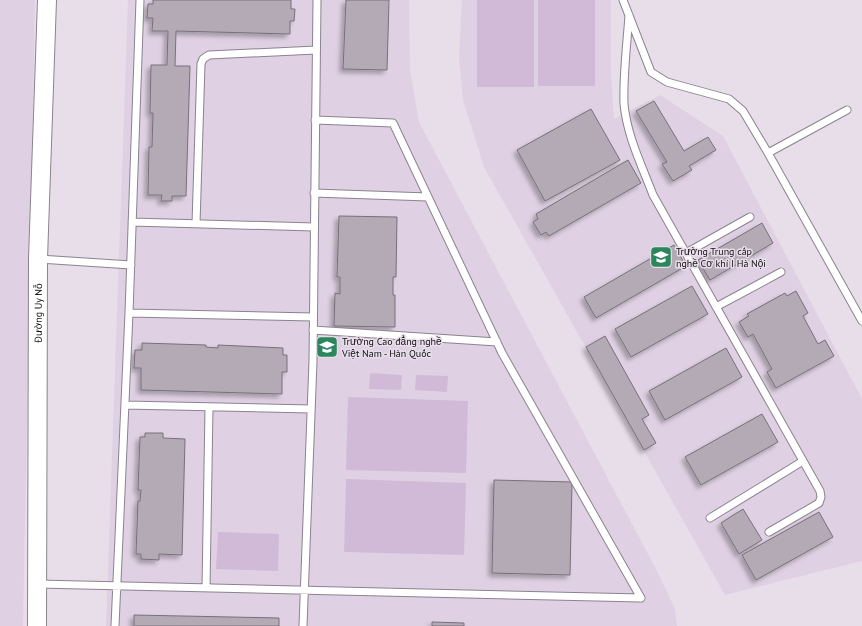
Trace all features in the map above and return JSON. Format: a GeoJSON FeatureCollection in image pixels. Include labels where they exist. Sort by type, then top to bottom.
{"type":"FeatureCollection","features":[{"type":"Feature","properties":{"kind":"street","name":"Đường Uy Nỗ"},"geometry":{"type":"LineString","coordinates":[[37,626],[38,259],[47,0]]}},
{"type":"Feature","properties":{"kind":"lane"},"geometry":{"type":"LineString","coordinates":[[115,626],[131,265],[140,0]]}},
{"type":"Feature","properties":{"kind":"lane"},"geometry":{"type":"LineString","coordinates":[[303,626],[313,330],[317,0]]}},
{"type":"Feature","properties":{"kind":"lane"},"geometry":{"type":"LineString","coordinates":[[623,0],[651,72],[667,82],[729,99],[743,111],[862,321]]}},
{"type":"Feature","properties":{"kind":"lane"},"geometry":{"type":"LineString","coordinates":[[629,15],[624,105],[629,129],[653,195],[820,491],[821,497],[819,503],[769,532]]}},
{"type":"Feature","properties":{"kind":"lane"},"geometry":{"type":"LineString","coordinates":[[196,224],[201,64],[203,58],[209,55],[316,50]]}},
{"type":"Feature","properties":{"kind":"lane"},"geometry":{"type":"LineString","coordinates":[[768,153],[847,110]]}},
{"type":"Feature","properties":{"kind":"lane"},"geometry":{"type":"LineString","coordinates":[[37,584],[641,598],[496,342],[393,123],[315,120]]}},
{"type":"Feature","properties":{"kind":"lane"},"geometry":{"type":"LineString","coordinates":[[314,193],[428,197]]}},
{"type":"Feature","properties":{"kind":"lane"},"geometry":{"type":"LineString","coordinates":[[686,253],[750,217]]}},
{"type":"Feature","properties":{"kind":"lane"},"geometry":{"type":"LineString","coordinates":[[132,222],[314,227]]}},
{"type":"Feature","properties":{"kind":"lane"},"geometry":{"type":"LineString","coordinates":[[38,259],[131,265]]}},
{"type":"Feature","properties":{"kind":"lane"},"geometry":{"type":"LineString","coordinates":[[716,307],[780,272]]}},
{"type":"Feature","properties":{"kind":"lane"},"geometry":{"type":"LineString","coordinates":[[129,313],[313,317]]}},
{"type":"Feature","properties":{"kind":"lane"},"geometry":{"type":"LineString","coordinates":[[313,330],[496,342]]}},
{"type":"Feature","properties":{"kind":"lane"},"geometry":{"type":"LineString","coordinates":[[125,405],[311,409]]}},
{"type":"Feature","properties":{"kind":"lane"},"geometry":{"type":"LineString","coordinates":[[206,588],[209,408]]}},
{"type":"Feature","properties":{"kind":"lane"},"geometry":{"type":"LineString","coordinates":[[710,518],[803,461]]}},
{"type":"Feature","properties":{"kind":"shaded area"},"geometry":{"type":"Polygon","coordinates":[[[0,0],[35,0],[23,626],[0,626],[0,0]]]}},
{"type":"Feature","properties":{"kind":"shaded area","name":"Trường Cao đẳng nghề Việt Nam - Hàn Quốc"},"geometry":{"type":"Polygon","coordinates":[[[128,0],[409,0],[410,70],[419,122],[658,573],[675,609],[677,626],[106,626],[128,0]]]}},
{"type":"Feature","properties":{"kind":"shaded area","name":"Trường Trung cấp nghề Cơ khí I Hà Nội"},"geometry":{"type":"Polygon","coordinates":[[[462,0],[611,0],[611,73],[614,119],[660,95],[723,136],[862,399],[862,561],[725,595],[484,167],[463,100],[459,56],[462,0]]]}},
{"type":"Feature","properties":{"kind":"shaded area"},"geometry":{"type":"Polygon","coordinates":[[[477,0],[534,0],[534,87],[477,87],[477,0]]]}},
{"type":"Feature","properties":{"kind":"shaded area"},"geometry":{"type":"Polygon","coordinates":[[[538,0],[595,0],[595,86],[538,86],[538,0]]]}},
{"type":"Feature","properties":{"kind":"shaded area"},"geometry":{"type":"Polygon","coordinates":[[[370,373],[402,375],[401,390],[369,389],[370,373]]]}},
{"type":"Feature","properties":{"kind":"shaded area"},"geometry":{"type":"Polygon","coordinates":[[[416,375],[448,376],[447,392],[415,390],[416,375]]]}},
{"type":"Feature","properties":{"kind":"shaded area"},"geometry":{"type":"Polygon","coordinates":[[[348,397],[468,401],[466,473],[346,470],[348,397]]]}},
{"type":"Feature","properties":{"kind":"shaded area"},"geometry":{"type":"Polygon","coordinates":[[[346,479],[466,483],[464,555],[344,552],[346,479]]]}},
{"type":"Feature","properties":{"kind":"shaded area"},"geometry":{"type":"Polygon","coordinates":[[[218,532],[279,534],[278,571],[216,569],[218,532]]]}},
{"type":"Feature","properties":{"kind":"building"},"geometry":{"type":"Polygon","coordinates":[[[153,0],[291,0],[291,9],[295,9],[294,21],[290,21],[290,34],[176,31],[175,66],[190,66],[186,196],[172,196],[172,201],[161,201],[162,195],[148,195],[149,147],[152,147],[153,113],[150,113],[151,65],[167,65],[168,31],[152,31],[153,18],[147,18],[148,4],[153,4],[153,0]]]}},
{"type":"Feature","properties":{"kind":"building"},"geometry":{"type":"Polygon","coordinates":[[[346,0],[389,0],[387,70],[343,69],[346,0]]]}},
{"type":"Feature","properties":{"kind":"building"},"geometry":{"type":"Polygon","coordinates":[[[654,101],[684,151],[708,137],[716,150],[689,166],[692,170],[673,181],[662,164],[667,162],[636,111],[654,101]]]}},
{"type":"Feature","properties":{"kind":"building"},"geometry":{"type":"Polygon","coordinates":[[[591,109],[620,160],[545,201],[517,150],[591,109]]]}},
{"type":"Feature","properties":{"kind":"building"},"geometry":{"type":"Polygon","coordinates":[[[628,160],[641,183],[549,236],[546,232],[541,235],[533,222],[538,219],[536,214],[628,160]]]}},
{"type":"Feature","properties":{"kind":"building"},"geometry":{"type":"Polygon","coordinates":[[[339,216],[397,217],[396,277],[393,277],[393,295],[395,295],[395,327],[334,326],[335,293],[340,294],[340,277],[337,277],[339,216]]]}},
{"type":"Feature","properties":{"kind":"building"},"geometry":{"type":"Polygon","coordinates":[[[762,223],[773,243],[710,280],[698,260],[762,223]]]}},
{"type":"Feature","properties":{"kind":"building"},"geometry":{"type":"Polygon","coordinates":[[[674,245],[686,266],[596,318],[584,297],[674,245]]]}},
{"type":"Feature","properties":{"kind":"building"},"geometry":{"type":"Polygon","coordinates":[[[692,286],[708,314],[631,357],[615,329],[692,286]]]}},
{"type":"Feature","properties":{"kind":"building"},"geometry":{"type":"Polygon","coordinates":[[[796,291],[808,313],[803,316],[818,344],[825,340],[834,356],[776,388],[767,372],[772,369],[753,334],[748,337],[739,322],[749,316],[747,314],[785,293],[787,296],[796,291]]]}},
{"type":"Feature","properties":{"kind":"building"},"geometry":{"type":"Polygon","coordinates":[[[605,336],[649,415],[642,419],[656,443],[644,450],[586,347],[605,336]]]}},
{"type":"Feature","properties":{"kind":"building"},"geometry":{"type":"Polygon","coordinates":[[[142,343],[206,345],[206,347],[218,348],[218,345],[283,348],[283,355],[287,355],[287,372],[282,372],[282,394],[141,390],[141,368],[134,368],[135,350],[142,350],[142,343]]]}},
{"type":"Feature","properties":{"kind":"building"},"geometry":{"type":"Polygon","coordinates":[[[726,348],[742,377],[665,420],[649,391],[726,348]]]}},
{"type":"Feature","properties":{"kind":"building"},"geometry":{"type":"Polygon","coordinates":[[[762,414],[778,442],[701,485],[685,457],[762,414]]]}},
{"type":"Feature","properties":{"kind":"building"},"geometry":{"type":"Polygon","coordinates":[[[145,433],[163,433],[163,438],[185,439],[182,555],[159,554],[159,560],[141,559],[141,554],[136,554],[138,501],[140,501],[141,490],[138,490],[140,437],[145,437],[145,433]]]}},
{"type":"Feature","properties":{"kind":"building"},"geometry":{"type":"Polygon","coordinates":[[[494,480],[572,482],[570,575],[492,573],[494,480]]]}},
{"type":"Feature","properties":{"kind":"building"},"geometry":{"type":"Polygon","coordinates":[[[743,509],[762,540],[739,554],[721,523],[743,509]]]}},
{"type":"Feature","properties":{"kind":"building"},"geometry":{"type":"Polygon","coordinates":[[[819,512],[833,537],[756,580],[742,555],[819,512]]]}},
{"type":"Feature","properties":{"kind":"building"},"geometry":{"type":"Polygon","coordinates":[[[134,615],[279,618],[279,626],[134,626],[134,615]]]}},
{"type":"Feature","properties":{"kind":"building"},"geometry":{"type":"Polygon","coordinates":[[[432,622],[464,623],[464,626],[432,626],[432,622]]]}},
{"type":"Feature","properties":{"kind":"place","name":"Trường Trung cấp nghề Cơ khí I Hà Nội"},"geometry":{"type":"Point","coordinates":[661,257]}},
{"type":"Feature","properties":{"kind":"place","name":"Trường Cao đẳng nghề Việt Nam - Hàn Quốc"},"geometry":{"type":"Point","coordinates":[327,347]}}]}
